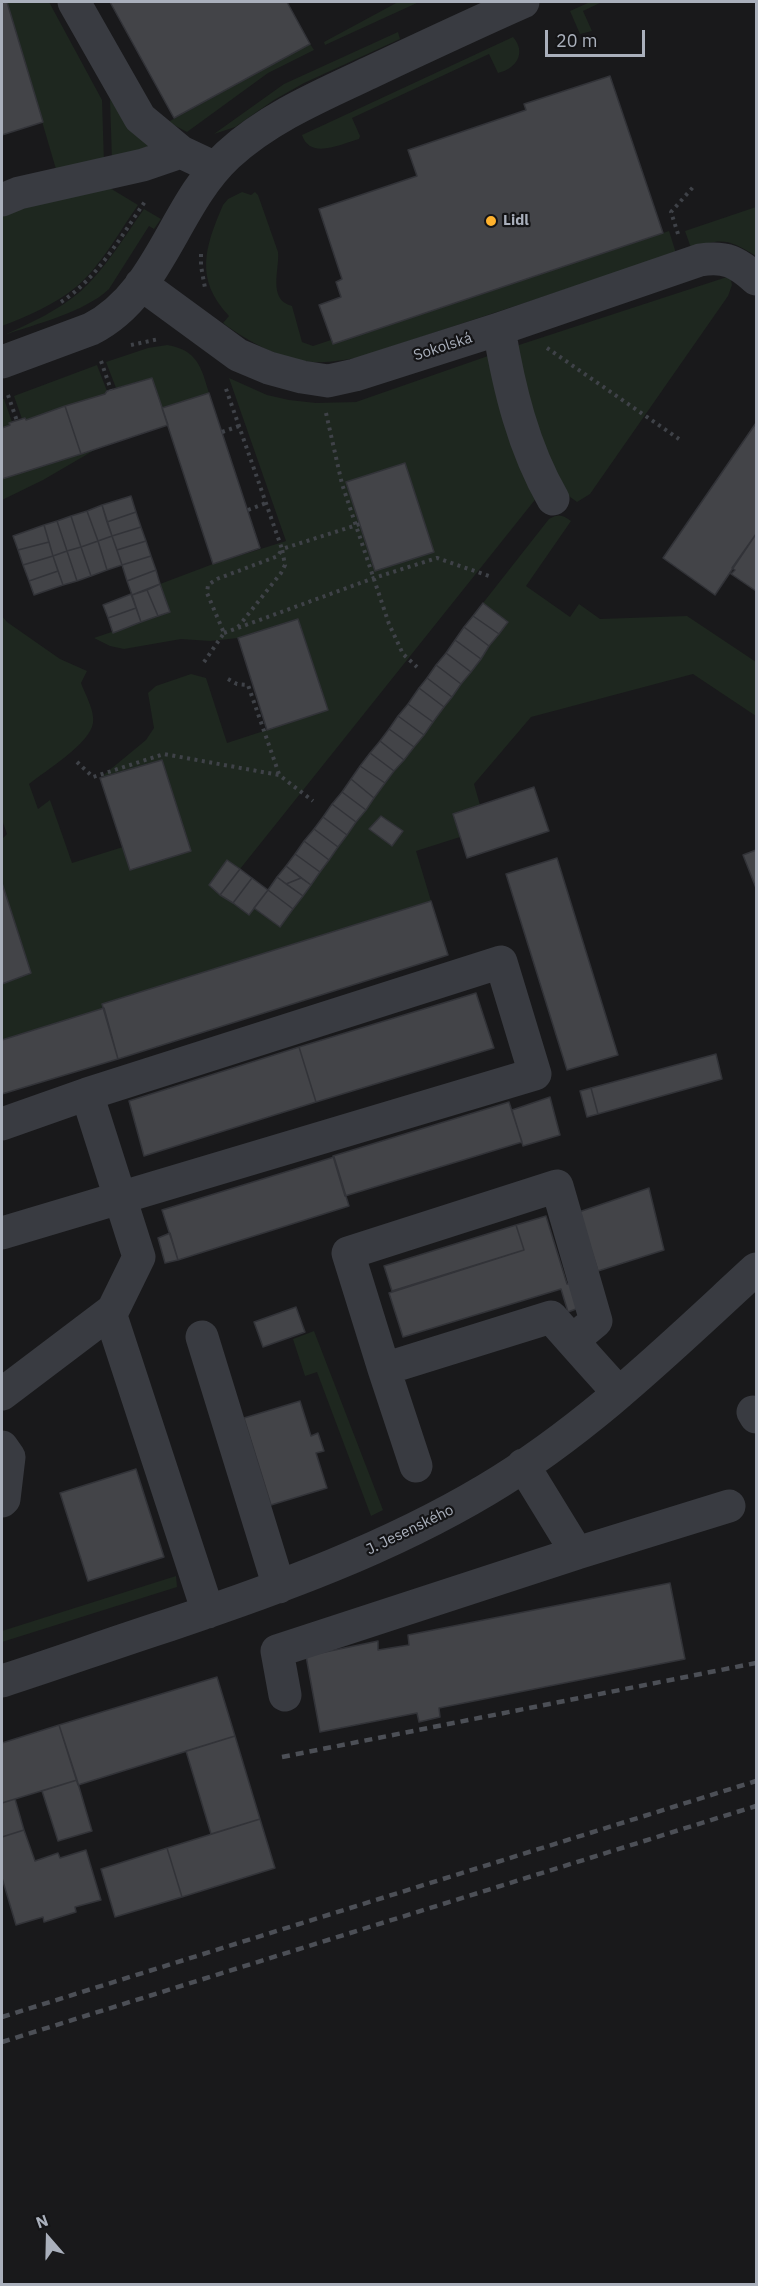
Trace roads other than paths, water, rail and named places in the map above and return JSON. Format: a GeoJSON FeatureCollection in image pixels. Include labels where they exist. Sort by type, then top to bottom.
{"type":"FeatureCollection","features":[{"type":"Feature","properties":{"kind":"street"},"geometry":{"type":"LineString","coordinates":[[74,2],[140,118],[181,152],[214,168]]}},
{"type":"Feature","properties":{"kind":"street"},"geometry":{"type":"LineString","coordinates":[[2,362],[104,323],[122,308],[141,284],[214,168],[252,136],[308,101],[523,2]]}},
{"type":"Feature","properties":{"kind":"street"},"geometry":{"type":"LineString","coordinates":[[2,200],[19,193],[143,165],[181,152]]}},
{"type":"Feature","properties":{"kind":"street","name":"Sokolská"},"geometry":{"type":"LineString","coordinates":[[141,284],[238,355],[269,368],[328,381],[355,375],[499,329],[700,260],[718,257],[742,266],[756,279]]}},
{"type":"Feature","properties":{"kind":"street"},"geometry":{"type":"LineString","coordinates":[[499,329],[506,370],[527,442],[540,476],[553,499]]}},
{"type":"Feature","properties":{"kind":"street"},"geometry":{"type":"LineString","coordinates":[[2,1124],[87,1094],[501,962],[535,1074],[2,1233]]}},
{"type":"Feature","properties":{"kind":"street"},"geometry":{"type":"LineString","coordinates":[[2,1394],[113,1310],[139,1257],[87,1094]]}},
{"type":"Feature","properties":{"kind":"street"},"geometry":{"type":"LineString","coordinates":[[416,1466],[348,1253],[557,1186],[596,1321],[572,1341]]}},
{"type":"Feature","properties":{"kind":"street","name":"J. Jesenského"},"geometry":{"type":"LineString","coordinates":[[2,1681],[279,1587],[364,1553],[487,1489],[619,1393],[682,1340],[756,1269]]}},
{"type":"Feature","properties":{"kind":"street"},"geometry":{"type":"LineString","coordinates":[[110,1313],[208,1612]]}},
{"type":"Feature","properties":{"kind":"street"},"geometry":{"type":"LineString","coordinates":[[384,1369],[551,1317],[619,1393]]}},
{"type":"Feature","properties":{"kind":"street"},"geometry":{"type":"LineString","coordinates":[[202,1337],[279,1587]]}},
{"type":"Feature","properties":{"kind":"street"},"geometry":{"type":"LineString","coordinates":[[2,1447],[9,1457],[2,1501]]}},
{"type":"Feature","properties":{"kind":"street"},"geometry":{"type":"LineString","coordinates":[[523,1465],[577,1553]]}},
{"type":"Feature","properties":{"kind":"street"},"geometry":{"type":"LineString","coordinates":[[285,1695],[277,1651],[729,1506]]}},
{"type":"Feature","properties":{"kind":"railway"},"geometry":{"type":"LineString","coordinates":[[282,1757],[756,1663]]}},
{"type":"Feature","properties":{"kind":"railway"},"geometry":{"type":"LineString","coordinates":[[2,2017],[756,1781]]}},
{"type":"Feature","properties":{"kind":"railway"},"geometry":{"type":"LineString","coordinates":[[2,2042],[756,1806]]}},
{"type":"Feature","properties":{"kind":"place","name":"Lidl"},"geometry":{"type":"Point","coordinates":[491,221]}}]}
